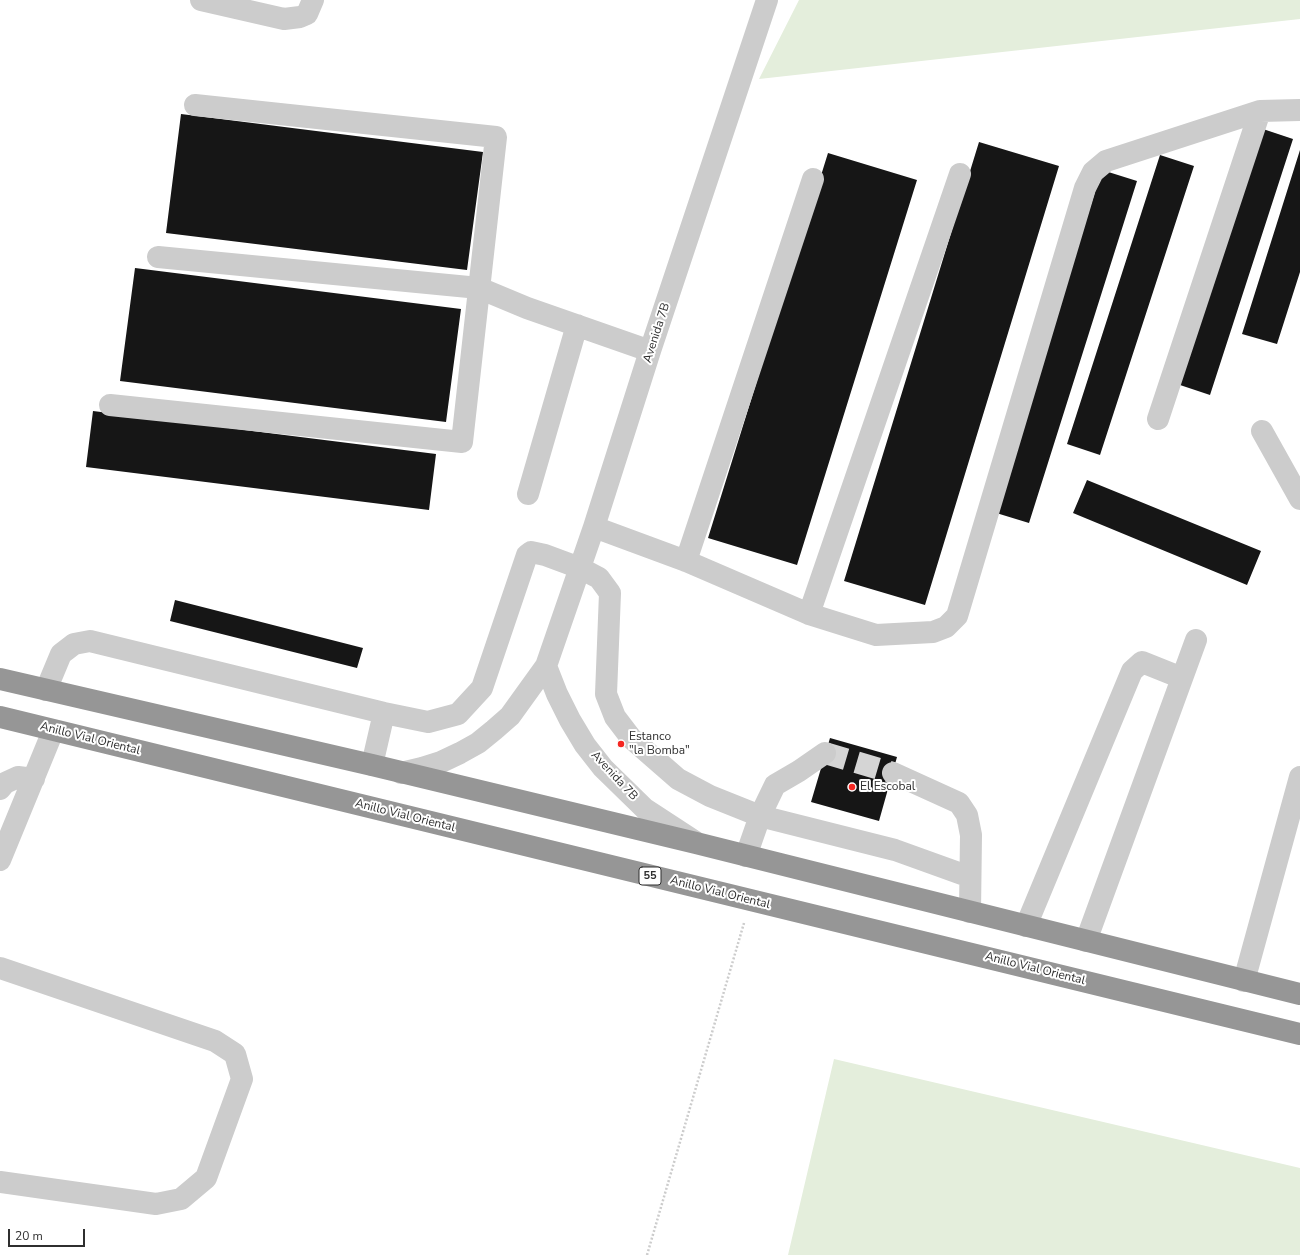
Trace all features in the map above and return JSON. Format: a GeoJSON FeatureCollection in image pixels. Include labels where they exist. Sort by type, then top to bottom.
{"type":"FeatureCollection","features":[{"type":"Feature","properties":{"kind":"highway"},"geometry":{"type":"LineString","coordinates":[[0,679],[372,765],[696,843],[1300,994]]}},
{"type":"Feature","properties":{"kind":"highway","name":"Anillo Vial Oriental"},"geometry":{"type":"LineString","coordinates":[[0,717],[1300,1034]]}},
{"type":"Feature","properties":{"kind":"street"},"geometry":{"type":"LineString","coordinates":[[201,0],[284,19],[300,17],[307,14],[313,0]]}},
{"type":"Feature","properties":{"kind":"street","name":"Avenida 7B"},"geometry":{"type":"LineString","coordinates":[[401,773],[422,768],[454,756],[478,743],[510,716],[546,666],[594,527],[650,351],[767,0]]}},
{"type":"Feature","properties":{"kind":"street"},"geometry":{"type":"LineString","coordinates":[[110,405],[462,442],[496,137],[195,105]]}},
{"type":"Feature","properties":{"kind":"street"},"geometry":{"type":"LineString","coordinates":[[594,527],[686,561],[809,614],[876,635],[933,632],[946,627],[957,616],[1085,188],[1093,172],[1106,161],[1260,111],[1300,110]]}},
{"type":"Feature","properties":{"kind":"street"},"geometry":{"type":"LineString","coordinates":[[1158,419],[1260,111]]}},
{"type":"Feature","properties":{"kind":"street"},"geometry":{"type":"LineString","coordinates":[[809,614],[960,174]]}},
{"type":"Feature","properties":{"kind":"street"},"geometry":{"type":"LineString","coordinates":[[686,561],[813,179]]}},
{"type":"Feature","properties":{"kind":"street"},"geometry":{"type":"LineString","coordinates":[[158,257],[479,288],[527,308],[650,351]]}},
{"type":"Feature","properties":{"kind":"street"},"geometry":{"type":"LineString","coordinates":[[528,494],[577,325]]}},
{"type":"Feature","properties":{"kind":"street"},"geometry":{"type":"LineString","coordinates":[[1262,431],[1300,499]]}},
{"type":"Feature","properties":{"kind":"street"},"geometry":{"type":"LineString","coordinates":[[46,690],[61,654],[74,644],[90,641],[384,713],[428,722],[458,714],[482,688],[527,555],[531,552],[545,555],[580,568],[599,578],[610,593],[606,694],[615,718],[631,738],[678,778],[710,796],[760,816],[895,850],[970,876]]}},
{"type":"Feature","properties":{"kind":"street"},"geometry":{"type":"LineString","coordinates":[[1086,941],[1196,640]]}},
{"type":"Feature","properties":{"kind":"street"},"geometry":{"type":"LineString","coordinates":[[1026,926],[1132,671],[1142,662],[1182,678]]}},
{"type":"Feature","properties":{"kind":"street","name":"Avenida 7B"},"geometry":{"type":"LineString","coordinates":[[546,666],[557,694],[570,720],[585,745],[603,768],[645,809],[696,843]]}},
{"type":"Feature","properties":{"kind":"street"},"geometry":{"type":"LineString","coordinates":[[372,765],[384,713]]}},
{"type":"Feature","properties":{"kind":"street"},"geometry":{"type":"LineString","coordinates":[[0,860],[53,731]]}},
{"type":"Feature","properties":{"kind":"street"},"geometry":{"type":"LineString","coordinates":[[746,856],[760,816],[775,785],[825,753]]}},
{"type":"Feature","properties":{"kind":"street"},"geometry":{"type":"LineString","coordinates":[[893,773],[959,803],[967,815],[971,835],[970,912]]}},
{"type":"Feature","properties":{"kind":"street"},"geometry":{"type":"LineString","coordinates":[[0,789],[5,783],[18,777],[34,779]]}},
{"type":"Feature","properties":{"kind":"street"},"geometry":{"type":"LineString","coordinates":[[1244,981],[1300,777]]}},
{"type":"Feature","properties":{"kind":"street"},"geometry":{"type":"LineString","coordinates":[[0,968],[215,1041],[235,1054],[242,1079],[206,1178],[181,1199],[156,1204],[0,1182]]}},
{"type":"Feature","properties":{"kind":"path"},"geometry":{"type":"LineString","coordinates":[[647,1255],[751,900]]}},
{"type":"Feature","properties":{"kind":"green space"},"geometry":{"type":"Polygon","coordinates":[[[799,0],[1300,0],[1300,19],[759,79],[799,0]]]}},
{"type":"Feature","properties":{"kind":"green space"},"geometry":{"type":"Polygon","coordinates":[[[834,1059],[1300,1168],[1300,1255],[788,1255],[834,1059]]]}},
{"type":"Feature","properties":{"kind":"building"},"geometry":{"type":"Polygon","coordinates":[[[181,114],[483,152],[467,270],[166,233],[181,114]]]}},
{"type":"Feature","properties":{"kind":"building"},"geometry":{"type":"Polygon","coordinates":[[[1260,128],[1293,139],[1210,395],[1177,384],[1260,128]]]}},
{"type":"Feature","properties":{"kind":"building"},"geometry":{"type":"Polygon","coordinates":[[[979,142],[1059,166],[925,605],[844,581],[979,142]]]}},
{"type":"Feature","properties":{"kind":"building"},"geometry":{"type":"Polygon","coordinates":[[[1300,150],[1300,272],[1277,344],[1242,334],[1300,150]]]}},
{"type":"Feature","properties":{"kind":"building"},"geometry":{"type":"Polygon","coordinates":[[[828,153],[917,180],[797,565],[708,538],[828,153]]]}},
{"type":"Feature","properties":{"kind":"building"},"geometry":{"type":"Polygon","coordinates":[[[1160,155],[1194,166],[1100,455],[1067,444],[1160,155]]]}},
{"type":"Feature","properties":{"kind":"building"},"geometry":{"type":"Polygon","coordinates":[[[1102,170],[1137,181],[1029,523],[993,512],[1102,170]]]}},
{"type":"Feature","properties":{"kind":"building"},"geometry":{"type":"Polygon","coordinates":[[[135,268],[461,309],[446,422],[120,381],[135,268]]]}},
{"type":"Feature","properties":{"kind":"building"},"geometry":{"type":"Polygon","coordinates":[[[93,411],[436,454],[429,510],[86,467],[93,411]]]}},
{"type":"Feature","properties":{"kind":"building"},"geometry":{"type":"Polygon","coordinates":[[[1087,480],[1261,551],[1247,585],[1073,513],[1087,480]]]}},
{"type":"Feature","properties":{"kind":"building"},"geometry":{"type":"Polygon","coordinates":[[[175,600],[363,648],[357,668],[170,621],[175,600]]]}},
{"type":"Feature","properties":{"kind":"building","name":"El Escobal"},"geometry":{"type":"Polygon","coordinates":[[[830,738],[897,757],[879,821],[811,802],[830,738]]]}},
{"type":"Feature","properties":{"kind":"tunnel"},"geometry":{"type":"LineString","coordinates":[[825,753],[893,773]]}},
{"type":"Feature","properties":{"kind":"place","name":"Estanco \"la Bomba\""},"geometry":{"type":"Point","coordinates":[621,744]}},
{"type":"Feature","properties":{"kind":"place","name":"El Escobal"},"geometry":{"type":"Point","coordinates":[852,787]}}]}
